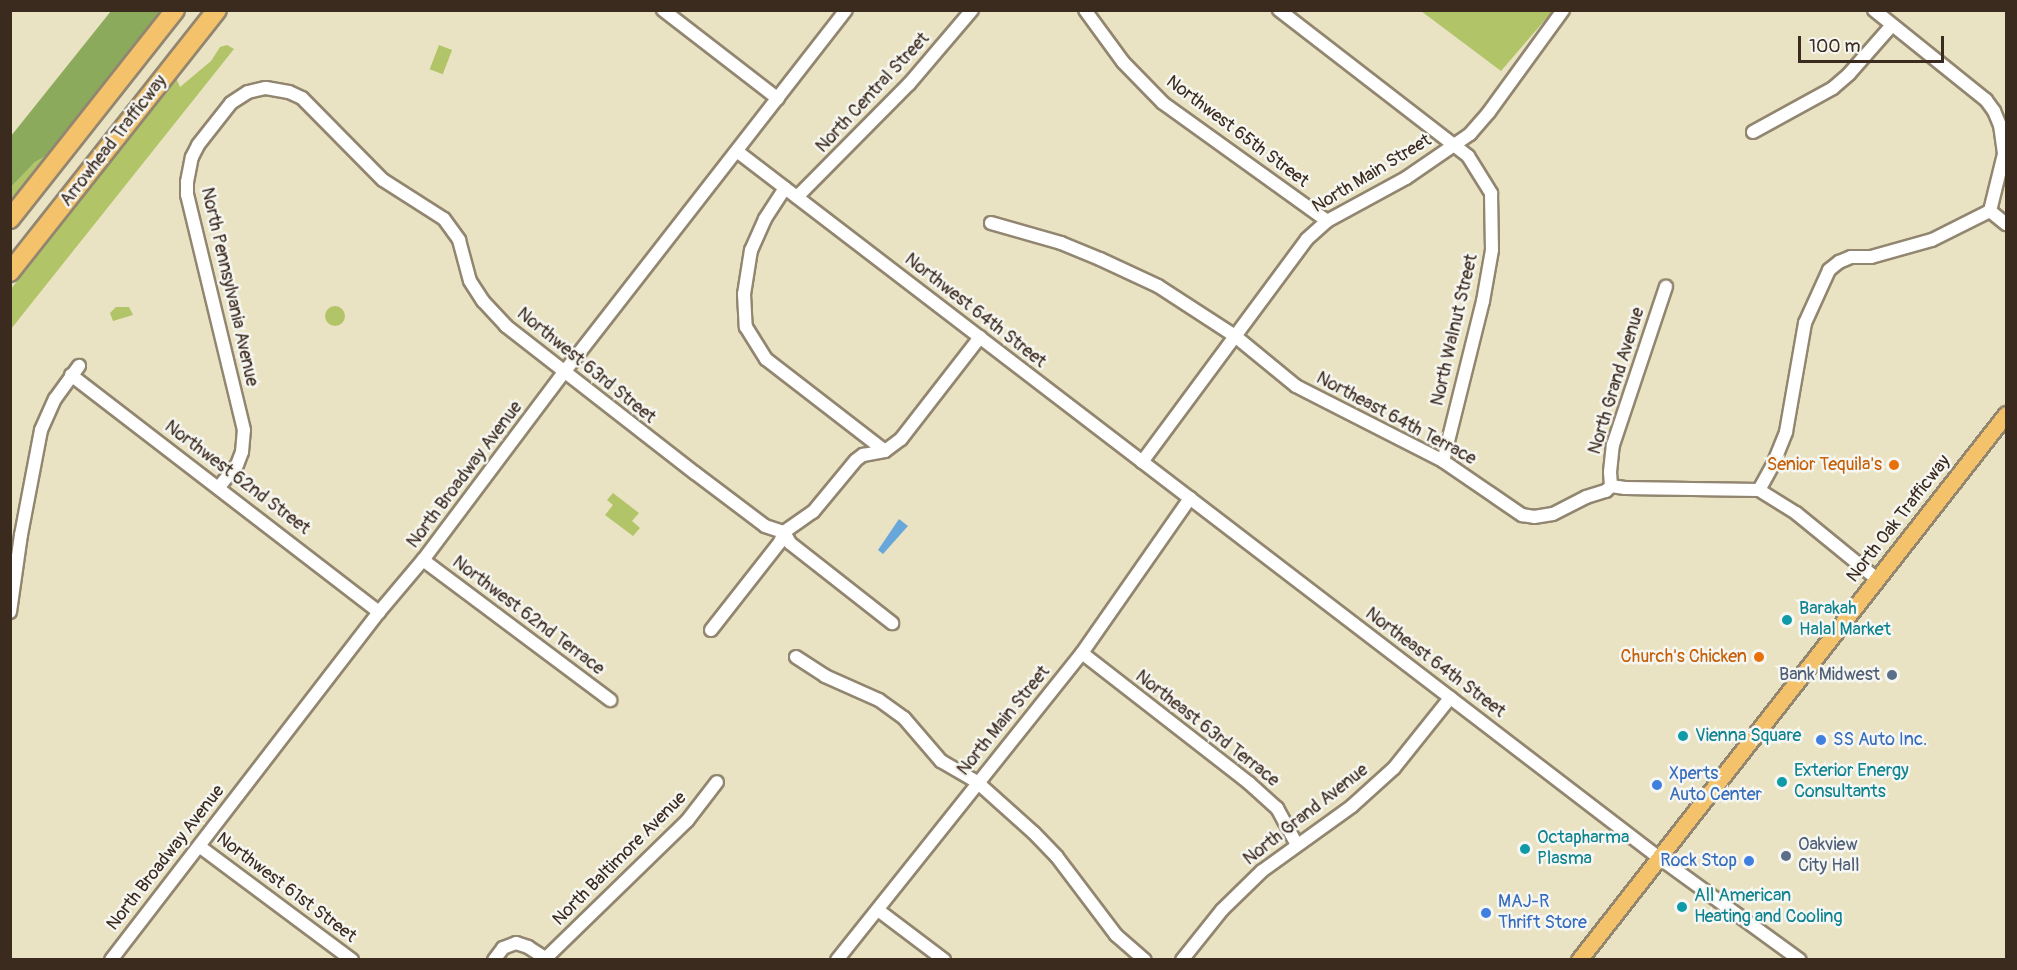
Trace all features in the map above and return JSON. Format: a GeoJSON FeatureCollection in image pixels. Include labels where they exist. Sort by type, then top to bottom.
{"type":"FeatureCollection","features":[{"type":"Feature","properties":{"kind":"highway","name":"Arrowhead Trafficway"},"geometry":{"type":"LineString","coordinates":[[10,219],[175,10]]}},
{"type":"Feature","properties":{"kind":"highway","name":"Arrowhead Trafficway"},"geometry":{"type":"LineString","coordinates":[[10,272],[217,10]]}},
{"type":"Feature","properties":{"kind":"main road","name":"North Oak Trafficway"},"geometry":{"type":"LineString","coordinates":[[1578,960],[2007,414]]}},
{"type":"Feature","properties":{"kind":"street","name":"North Broadway Avenue"},"geometry":{"type":"LineString","coordinates":[[111,960],[379,612],[423,560],[565,371],[738,152],[846,10]]}},
{"type":"Feature","properties":{"kind":"street","name":"North Central Street"},"geometry":{"type":"LineString","coordinates":[[797,197],[909,84],[972,10]]}},
{"type":"Feature","properties":{"kind":"street","name":"Northwest 65th Street"},"geometry":{"type":"LineString","coordinates":[[1085,10],[1123,62],[1163,103],[1327,221]]}},
{"type":"Feature","properties":{"kind":"street","name":"North Walnut Street"},"geometry":{"type":"LineString","coordinates":[[1279,10],[1456,145],[1474,163],[1491,192],[1492,250],[1477,330],[1443,461]]}},
{"type":"Feature","properties":{"kind":"street","name":"North Main Street"},"geometry":{"type":"LineString","coordinates":[[1142,462],[1307,239],[1327,221],[1406,178],[1456,145],[1476,128],[1563,10]]}},
{"type":"Feature","properties":{"kind":"street"},"geometry":{"type":"LineString","coordinates":[[1759,490],[1772,467],[1786,432],[1805,323],[1829,270],[1851,256],[1871,257],[1932,240],[1990,211],[2004,154],[2001,132],[1994,111],[1986,100],[1874,10]]}},
{"type":"Feature","properties":{"kind":"street"},"geometry":{"type":"LineString","coordinates":[[669,12],[778,99]]}},
{"type":"Feature","properties":{"kind":"street"},"geometry":{"type":"LineString","coordinates":[[1753,132],[1814,101],[1833,88],[1892,25]]}},
{"type":"Feature","properties":{"kind":"street","name":"North Pennsylvania Avenue"},"geometry":{"type":"LineString","coordinates":[[219,487],[237,465],[242,452],[244,430],[187,195],[188,170],[198,145],[231,103],[242,95],[266,88],[289,92],[302,98]]}},
{"type":"Feature","properties":{"kind":"street","name":"Northwest 63rd Street"},"geometry":{"type":"LineString","coordinates":[[302,98],[383,180],[448,223],[459,240],[470,281],[483,302],[506,326],[633,427],[756,519],[784,532],[790,543],[892,623]]}},
{"type":"Feature","properties":{"kind":"street","name":"Northwest 64th Street"},"geometry":{"type":"LineString","coordinates":[[738,152],[1190,498]]}},
{"type":"Feature","properties":{"kind":"street"},"geometry":{"type":"LineString","coordinates":[[785,188],[765,219],[751,249],[744,294],[746,327],[766,359],[885,451]]}},
{"type":"Feature","properties":{"kind":"street"},"geometry":{"type":"LineString","coordinates":[[1990,211],[2007,224]]}},
{"type":"Feature","properties":{"kind":"street","name":"Northeast 64th Terrace"},"geometry":{"type":"LineString","coordinates":[[991,223],[1061,243],[1129,272],[1185,303],[1235,336],[1296,386],[1443,461],[1522,515],[1534,517],[1553,514],[1586,497],[1606,491],[1611,486]]}},
{"type":"Feature","properties":{"kind":"street","name":"North Grand Avenue"},"geometry":{"type":"LineString","coordinates":[[1611,486],[1613,445],[1666,287]]}},
{"type":"Feature","properties":{"kind":"street"},"geometry":{"type":"LineString","coordinates":[[711,630],[780,542],[784,532],[813,512],[856,460],[863,455],[885,451],[895,445],[980,337]]}},
{"type":"Feature","properties":{"kind":"street","name":"Northwest 62nd Street"},"geometry":{"type":"LineString","coordinates":[[10,612],[39,438],[55,399],[75,370],[219,487],[379,612]]}},
{"type":"Feature","properties":{"kind":"street"},"geometry":{"type":"LineString","coordinates":[[1611,486],[1759,490],[1796,513],[1877,579]]}},
{"type":"Feature","properties":{"kind":"street","name":"North Main Street"},"geometry":{"type":"LineString","coordinates":[[837,960],[1082,653],[1190,498]]}},
{"type":"Feature","properties":{"kind":"street","name":"Northeast 64th Street"},"geometry":{"type":"LineString","coordinates":[[1190,498],[1658,856],[1800,960]]}},
{"type":"Feature","properties":{"kind":"street","name":"Northwest 62nd Terrace"},"geometry":{"type":"LineString","coordinates":[[423,560],[610,700]]}},
{"type":"Feature","properties":{"kind":"street","name":"Northeast 63rd Terrace"},"geometry":{"type":"LineString","coordinates":[[1082,653],[1249,783],[1277,808],[1298,845]]}},
{"type":"Feature","properties":{"kind":"street"},"geometry":{"type":"LineString","coordinates":[[796,657],[825,676],[866,693],[892,708],[941,761],[977,782],[1057,857],[1116,935],[1145,960]]}},
{"type":"Feature","properties":{"kind":"street","name":"North Grand Avenue"},"geometry":{"type":"LineString","coordinates":[[1182,960],[1237,893],[1262,871],[1352,806],[1394,768],[1450,698]]}},
{"type":"Feature","properties":{"kind":"street","name":"North Baltimore Avenue"},"geometry":{"type":"LineString","coordinates":[[547,959],[687,822],[717,782]]}},
{"type":"Feature","properties":{"kind":"street","name":"Northwest 61st Street"},"geometry":{"type":"LineString","coordinates":[[199,846],[352,960]]}},
{"type":"Feature","properties":{"kind":"street"},"geometry":{"type":"LineString","coordinates":[[878,910],[944,960]]}},
{"type":"Feature","properties":{"kind":"street"},"geometry":{"type":"LineString","coordinates":[[494,960],[503,948],[516,944],[528,947],[547,959]]}},
{"type":"Feature","properties":{"kind":"green space"},"geometry":{"type":"Polygon","coordinates":[[[1549,10],[1551,13],[1501,71],[1421,11],[1549,10]]]}},
{"type":"Feature","properties":{"kind":"green space"},"geometry":{"type":"Polygon","coordinates":[[[111,11],[163,11],[53,152],[35,162],[11,187],[11,136],[111,11]]]}},
{"type":"Feature","properties":{"kind":"green space"},"geometry":{"type":"Polygon","coordinates":[[[227,45],[234,49],[11,329],[11,289],[176,78],[180,87],[211,61],[220,47],[227,45]]]}},
{"type":"Feature","properties":{"kind":"green space"},"geometry":{"type":"Polygon","coordinates":[[[439,45],[452,50],[443,74],[430,69],[439,45]]]}},
{"type":"Feature","properties":{"kind":"green space"},"geometry":{"type":"Polygon","coordinates":[[[53,152],[11,206],[11,187],[35,162],[53,152]]]}},
{"type":"Feature","properties":{"kind":"green space"},"geometry":{"type":"Polygon","coordinates":[[[335,306],[342,309],[345,316],[342,323],[335,326],[328,323],[325,316],[328,309],[335,306]]]}},
{"type":"Feature","properties":{"kind":"green space"},"geometry":{"type":"Polygon","coordinates":[[[116,307],[129,307],[133,315],[113,321],[110,313],[116,307]]]}},
{"type":"Feature","properties":{"kind":"green space"},"geometry":{"type":"Polygon","coordinates":[[[613,493],[639,513],[632,521],[640,528],[633,536],[605,515],[613,505],[607,500],[613,493]]]}},
{"type":"Feature","properties":{"kind":"water"},"geometry":{"type":"Polygon","coordinates":[[[899,519],[908,526],[883,554],[878,550],[899,519]]]}},
{"type":"Feature","properties":{"kind":"place","name":"Senior Tequila's"},"geometry":{"type":"Point","coordinates":[1894,465]}},
{"type":"Feature","properties":{"kind":"place","name":"Barakah Halal Market"},"geometry":{"type":"Point","coordinates":[1787,620]}},
{"type":"Feature","properties":{"kind":"place","name":"Church's Chicken"},"geometry":{"type":"Point","coordinates":[1759,657]}},
{"type":"Feature","properties":{"kind":"place","name":"Bank Midwest"},"geometry":{"type":"Point","coordinates":[1892,675]}},
{"type":"Feature","properties":{"kind":"place","name":"Vienna Square"},"geometry":{"type":"Point","coordinates":[1683,736]}},
{"type":"Feature","properties":{"kind":"place","name":"SS Auto Inc."},"geometry":{"type":"Point","coordinates":[1821,740]}},
{"type":"Feature","properties":{"kind":"place","name":"Exterior Energy Consultants"},"geometry":{"type":"Point","coordinates":[1782,782]}},
{"type":"Feature","properties":{"kind":"place","name":"Xperts Auto Center"},"geometry":{"type":"Point","coordinates":[1657,785]}},
{"type":"Feature","properties":{"kind":"place","name":"Octapharma Plasma"},"geometry":{"type":"Point","coordinates":[1525,849]}},
{"type":"Feature","properties":{"kind":"place","name":"Oakview City Hall"},"geometry":{"type":"Point","coordinates":[1786,856]}},
{"type":"Feature","properties":{"kind":"place","name":"Rock Stop"},"geometry":{"type":"Point","coordinates":[1749,861]}},
{"type":"Feature","properties":{"kind":"place","name":"All American Heating and Cooling"},"geometry":{"type":"Point","coordinates":[1682,907]}},
{"type":"Feature","properties":{"kind":"place","name":"MAJ-R Thrift Store"},"geometry":{"type":"Point","coordinates":[1486,913]}}]}
